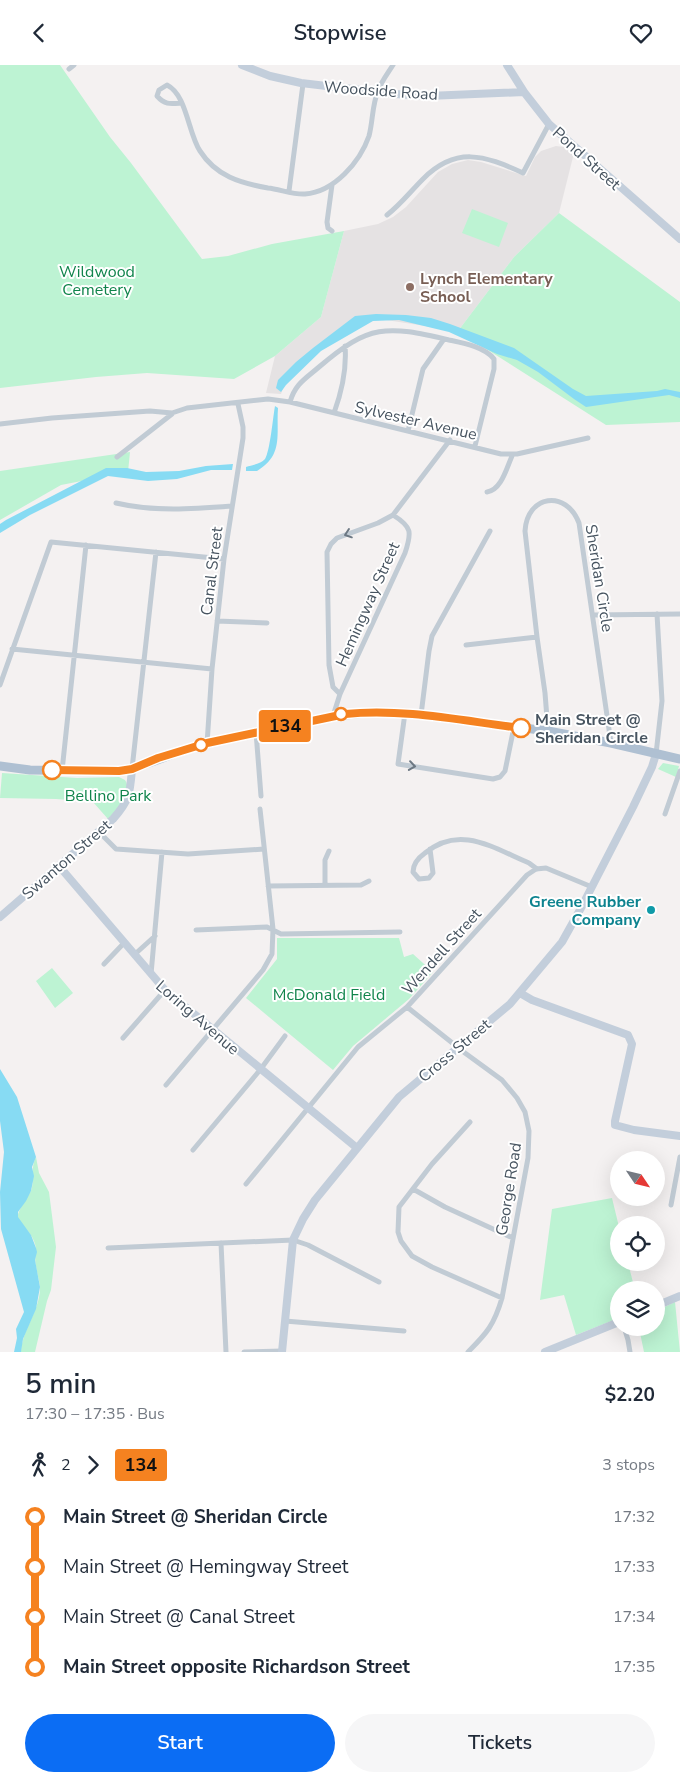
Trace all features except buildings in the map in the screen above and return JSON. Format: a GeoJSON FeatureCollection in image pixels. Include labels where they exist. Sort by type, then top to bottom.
{"type":"FeatureCollection","features":[{"type":"Feature","properties":{"kind":"main road"},"geometry":{"type":"LineString","coordinates":[[0,766],[30,770],[119,771],[132,769],[158,758],[207,743],[333,716],[372,712],[405,713],[548,731],[680,759]]}},
{"type":"Feature","properties":{"kind":"street"},"geometry":{"type":"LineString","coordinates":[[69,69],[74,65]]}},
{"type":"Feature","properties":{"kind":"street","name":"Woodside Road"},"geometry":{"type":"LineString","coordinates":[[242,65],[270,76],[303,83],[377,92],[428,95],[524,92]]}},
{"type":"Feature","properties":{"kind":"street"},"geometry":{"type":"LineString","coordinates":[[181,103],[167,104],[157,96],[159,90],[167,85],[173,88],[181,103],[200,152],[214,168],[227,177],[254,185],[303,194],[315,193],[332,185],[346,171],[364,147],[371,129],[377,92],[393,65]]}},
{"type":"Feature","properties":{"kind":"street","name":"Pond Street"},"geometry":{"type":"LineString","coordinates":[[507,65],[524,92],[549,124],[680,239]]}},
{"type":"Feature","properties":{"kind":"street"},"geometry":{"type":"LineString","coordinates":[[289,191],[303,83]]}},
{"type":"Feature","properties":{"kind":"street"},"geometry":{"type":"LineString","coordinates":[[387,215],[400,205],[431,172],[452,159],[477,156],[522,173],[549,124]]}},
{"type":"Feature","properties":{"kind":"street"},"geometry":{"type":"LineString","coordinates":[[332,185],[327,222],[328,227],[332,231]]}},
{"type":"Feature","properties":{"kind":"street"},"geometry":{"type":"LineString","coordinates":[[290,402],[293,392],[299,383],[344,346],[363,336],[385,331],[414,331],[460,342],[491,354],[494,359],[494,369],[475,446]]}},
{"type":"Feature","properties":{"kind":"street"},"geometry":{"type":"LineString","coordinates":[[408,431],[423,369],[444,339]]}},
{"type":"Feature","properties":{"kind":"street"},"geometry":{"type":"LineString","coordinates":[[334,413],[342,390],[345,373],[346,359],[344,346]]}},
{"type":"Feature","properties":{"kind":"street","name":"Sylvester Avenue"},"geometry":{"type":"LineString","coordinates":[[172,413],[187,408],[238,404],[268,399],[290,402],[475,446],[501,454],[513,454],[588,438]]}},
{"type":"Feature","properties":{"kind":"street","name":"Canal Street"},"geometry":{"type":"LineString","coordinates":[[207,743],[212,669],[224,559],[243,438],[243,427],[238,404]]}},
{"type":"Feature","properties":{"kind":"street"},"geometry":{"type":"LineString","coordinates":[[0,424],[150,411],[172,413]]}},
{"type":"Feature","properties":{"kind":"street"},"geometry":{"type":"LineString","coordinates":[[117,457],[172,413]]}},
{"type":"Feature","properties":{"kind":"street"},"geometry":{"type":"LineString","coordinates":[[393,515],[450,440]]}},
{"type":"Feature","properties":{"kind":"street"},"geometry":{"type":"LineString","coordinates":[[487,492],[499,486],[513,454]]}},
{"type":"Feature","properties":{"kind":"street","name":"Sheridan Circle"},"geometry":{"type":"LineString","coordinates":[[548,731],[545,693],[524,531],[526,518],[538,503],[558,500],[571,508],[576,514],[581,533],[611,743]]}},
{"type":"Feature","properties":{"kind":"street"},"geometry":{"type":"LineString","coordinates":[[116,503],[139,508],[232,506]]}},
{"type":"Feature","properties":{"kind":"street","name":"Hemingway Street"},"geometry":{"type":"LineString","coordinates":[[333,716],[340,694],[405,553],[410,536],[405,523],[393,515],[378,523],[337,538],[327,552],[329,665],[333,687],[340,694]]}},
{"type":"Feature","properties":{"kind":"street"},"geometry":{"type":"LineString","coordinates":[[421,715],[432,636],[490,531]]}},
{"type":"Feature","properties":{"kind":"street"},"geometry":{"type":"LineString","coordinates":[[0,685],[51,542],[224,559]]}},
{"type":"Feature","properties":{"kind":"street"},"geometry":{"type":"LineString","coordinates":[[62,771],[86,545]]}},
{"type":"Feature","properties":{"kind":"street"},"geometry":{"type":"LineString","coordinates":[[132,769],[156,552]]}},
{"type":"Feature","properties":{"kind":"street"},"geometry":{"type":"LineString","coordinates":[[593,615],[680,614]]}},
{"type":"Feature","properties":{"kind":"street"},"geometry":{"type":"LineString","coordinates":[[656,754],[662,701],[657,615]]}},
{"type":"Feature","properties":{"kind":"street"},"geometry":{"type":"LineString","coordinates":[[217,621],[267,623]]}},
{"type":"Feature","properties":{"kind":"street"},"geometry":{"type":"LineString","coordinates":[[466,645],[537,637]]}},
{"type":"Feature","properties":{"kind":"street"},"geometry":{"type":"LineString","coordinates":[[12,649],[212,669]]}},
{"type":"Feature","properties":{"kind":"street"},"geometry":{"type":"LineString","coordinates":[[405,713],[398,764],[493,779],[500,777],[505,771],[514,727]]}},
{"type":"Feature","properties":{"kind":"street"},"geometry":{"type":"LineString","coordinates":[[256,732],[261,796]]}},
{"type":"Feature","properties":{"kind":"street","name":"Cross Street"},"geometry":{"type":"LineString","coordinates":[[282,1351],[293,1240],[303,1219],[315,1201],[399,1097],[520,993],[564,939],[646,779],[656,754]]}},
{"type":"Feature","properties":{"kind":"street","name":"Swanton Street"},"geometry":{"type":"LineString","coordinates":[[0,917],[114,819],[125,806],[130,790],[132,769]]}},
{"type":"Feature","properties":{"kind":"street"},"geometry":{"type":"LineString","coordinates":[[665,814],[680,771]]}},
{"type":"Feature","properties":{"kind":"street"},"geometry":{"type":"LineString","coordinates":[[166,1085],[263,970],[272,955],[273,929],[260,809]]}},
{"type":"Feature","properties":{"kind":"street"},"geometry":{"type":"LineString","coordinates":[[99,831],[116,849],[188,854],[264,849]]}},
{"type":"Feature","properties":{"kind":"street"},"geometry":{"type":"LineString","coordinates":[[430,849],[433,873],[429,878],[419,879],[413,872],[413,865],[430,849],[452,839],[472,840],[529,863],[537,869],[553,870],[592,887]]}},
{"type":"Feature","properties":{"kind":"street"},"geometry":{"type":"LineString","coordinates":[[325,885],[325,860],[328,851]]}},
{"type":"Feature","properties":{"kind":"street"},"geometry":{"type":"LineString","coordinates":[[150,974],[162,852]]}},
{"type":"Feature","properties":{"kind":"street","name":"Loring Avenue"},"geometry":{"type":"LineString","coordinates":[[59,866],[165,990],[357,1149]]}},
{"type":"Feature","properties":{"kind":"street","name":"Wendell Street"},"geometry":{"type":"LineString","coordinates":[[246,1184],[358,1047],[407,1007],[527,875],[537,869]]}},
{"type":"Feature","properties":{"kind":"street"},"geometry":{"type":"LineString","coordinates":[[268,886],[361,885],[369,881]]}},
{"type":"Feature","properties":{"kind":"street"},"geometry":{"type":"LineString","coordinates":[[196,930],[267,927],[281,934],[400,932]]}},
{"type":"Feature","properties":{"kind":"street"},"geometry":{"type":"LineString","coordinates":[[134,955],[155,936]]}},
{"type":"Feature","properties":{"kind":"street"},"geometry":{"type":"LineString","coordinates":[[104,963],[124,943]]}},
{"type":"Feature","properties":{"kind":"street"},"geometry":{"type":"LineString","coordinates":[[124,1039],[165,990]]}},
{"type":"Feature","properties":{"kind":"street"},"geometry":{"type":"LineString","coordinates":[[520,993],[533,1001],[626,1033],[631,1041],[615,1125],[680,1136]]}},
{"type":"Feature","properties":{"kind":"street","name":"George Road"},"geometry":{"type":"LineString","coordinates":[[407,1007],[502,1080],[517,1098],[525,1112],[529,1131],[528,1158],[502,1299],[496,1319],[483,1337],[468,1352]]}},
{"type":"Feature","properties":{"kind":"street"},"geometry":{"type":"LineString","coordinates":[[193,1150],[260,1070],[285,1036]]}},
{"type":"Feature","properties":{"kind":"street"},"geometry":{"type":"LineString","coordinates":[[470,1122],[432,1164],[399,1207],[398,1233],[401,1241],[412,1256],[502,1299]]}},
{"type":"Feature","properties":{"kind":"street"},"geometry":{"type":"LineString","coordinates":[[671,1205],[680,1157]]}},
{"type":"Feature","properties":{"kind":"street"},"geometry":{"type":"LineString","coordinates":[[413,1189],[445,1207],[513,1238]]}},
{"type":"Feature","properties":{"kind":"street"},"geometry":{"type":"LineString","coordinates":[[108,1248],[293,1240],[308,1245],[379,1282]]}},
{"type":"Feature","properties":{"kind":"street"},"geometry":{"type":"LineString","coordinates":[[221,1243],[226,1352]]}},
{"type":"Feature","properties":{"kind":"street"},"geometry":{"type":"LineString","coordinates":[[665,1302],[680,1296]]}},
{"type":"Feature","properties":{"kind":"street"},"geometry":{"type":"LineString","coordinates":[[285,1321],[404,1331]]}},
{"type":"Feature","properties":{"kind":"street"},"geometry":{"type":"LineString","coordinates":[[545,1352],[610,1326]]}},
{"type":"Feature","properties":{"kind":"street"},"geometry":{"type":"LineString","coordinates":[[627,1336],[630,1352]]}},
{"type":"Feature","properties":{"kind":"street"},"geometry":{"type":"LineString","coordinates":[[244,1352],[282,1351]]}},
{"type":"Feature","properties":{"kind":"shaded area","name":"Lynch Elementary School"},"geometry":{"type":"Polygon","coordinates":[[[556,146],[564,147],[574,153],[559,213],[514,257],[458,331],[373,318],[334,337],[286,379],[281,394],[266,393],[275,356],[321,317],[344,231],[378,224],[393,217],[406,207],[438,172],[452,164],[468,160],[481,162],[526,176],[535,157],[541,151],[556,146]]]}},
{"type":"Feature","properties":{"kind":"green space","name":"Wildwood Cemetery"},"geometry":{"type":"Polygon","coordinates":[[[0,65],[60,65],[110,137],[202,259],[228,256],[272,244],[344,231],[321,317],[275,356],[234,379],[147,373],[0,388],[0,65]]]}},
{"type":"Feature","properties":{"kind":"green space"},"geometry":{"type":"Polygon","coordinates":[[[472,209],[508,223],[499,247],[462,233],[472,209]]]}},
{"type":"Feature","properties":{"kind":"green space"},"geometry":{"type":"Polygon","coordinates":[[[559,213],[680,302],[680,422],[606,425],[458,331],[514,257],[559,213]]]}},
{"type":"Feature","properties":{"kind":"green space"},"geometry":{"type":"Polygon","coordinates":[[[130,452],[128,472],[61,485],[0,520],[0,471],[130,452]]]}},
{"type":"Feature","properties":{"kind":"green space"},"geometry":{"type":"Polygon","coordinates":[[[663,763],[679,766],[676,777],[658,769],[663,763]]]}},
{"type":"Feature","properties":{"kind":"green space","name":"Bellino Park"},"geometry":{"type":"Polygon","coordinates":[[[2,773],[77,778],[119,777],[125,780],[127,791],[120,806],[108,819],[93,802],[0,798],[2,773]]]}},
{"type":"Feature","properties":{"kind":"green space","name":"McDonald Field"},"geometry":{"type":"Polygon","coordinates":[[[277,938],[399,938],[404,957],[413,954],[433,972],[409,999],[353,1046],[333,1070],[246,998],[277,959],[277,938]]]}},
{"type":"Feature","properties":{"kind":"green space"},"geometry":{"type":"Polygon","coordinates":[[[52,968],[73,993],[55,1008],[36,981],[52,968]]]}},
{"type":"Feature","properties":{"kind":"green space"},"geometry":{"type":"Polygon","coordinates":[[[36,1157],[39,1173],[49,1192],[56,1247],[51,1290],[35,1352],[21,1352],[24,1336],[37,1305],[40,1289],[35,1262],[36,1246],[32,1237],[18,1218],[20,1208],[31,1191],[33,1165],[36,1157]]]}},
{"type":"Feature","properties":{"kind":"green space"},"geometry":{"type":"Polygon","coordinates":[[[610,1198],[610,1206],[614,1206],[616,1216],[610,1216],[610,1271],[630,1271],[633,1281],[610,1281],[610,1322],[576,1335],[564,1295],[540,1300],[552,1209],[610,1198]]]}},
{"type":"Feature","properties":{"kind":"green space"},"geometry":{"type":"Polygon","coordinates":[[[675,1302],[680,1352],[644,1352],[641,1336],[665,1336],[665,1307],[675,1302]]]}},
{"type":"Feature","properties":{"kind":"water"},"geometry":{"type":"Polygon","coordinates":[[[376,314],[431,318],[514,348],[586,396],[665,389],[680,392],[680,398],[669,395],[586,407],[538,372],[517,360],[497,354],[449,332],[399,320],[373,321],[321,351],[281,392],[276,388],[278,380],[296,362],[355,316],[376,314]]]}},
{"type":"Feature","properties":{"kind":"water"},"geometry":{"type":"Polygon","coordinates":[[[275,406],[278,408],[278,435],[275,451],[266,465],[257,471],[246,471],[246,467],[263,461],[267,455],[275,406]]]}},
{"type":"Feature","properties":{"kind":"water"},"geometry":{"type":"Polygon","coordinates":[[[233,464],[232,470],[211,470],[177,479],[148,481],[108,476],[30,515],[0,533],[0,524],[6,520],[106,468],[127,468],[146,472],[179,471],[233,464]]]}},
{"type":"Feature","properties":{"kind":"water"},"geometry":{"type":"Polygon","coordinates":[[[0,1069],[17,1097],[36,1157],[32,1167],[34,1176],[31,1191],[18,1212],[18,1217],[31,1235],[36,1248],[35,1260],[40,1287],[36,1309],[23,1339],[21,1352],[14,1352],[17,1338],[16,1329],[24,1312],[1,1229],[0,1192],[4,1152],[0,1121],[0,1069]]]}},
{"type":"Feature","properties":{"kind":"bus line","name":"134"},"geometry":{"type":"LineString","coordinates":[[52,770],[119,771],[132,769],[158,758],[207,743],[297,723],[360,712],[405,713],[521,728]]}},
{"type":"Feature","properties":{"kind":"place","name":"Lynch Elementary School"},"geometry":{"type":"Point","coordinates":[410,287]}},
{"type":"Feature","properties":{"kind":"place","name":"Main Street @ Sheridan Circle"},"geometry":{"type":"Point","coordinates":[521,728]}},
{"type":"Feature","properties":{"kind":"place","name":"Greene Rubber Company"},"geometry":{"type":"Point","coordinates":[651,910]}}]}
